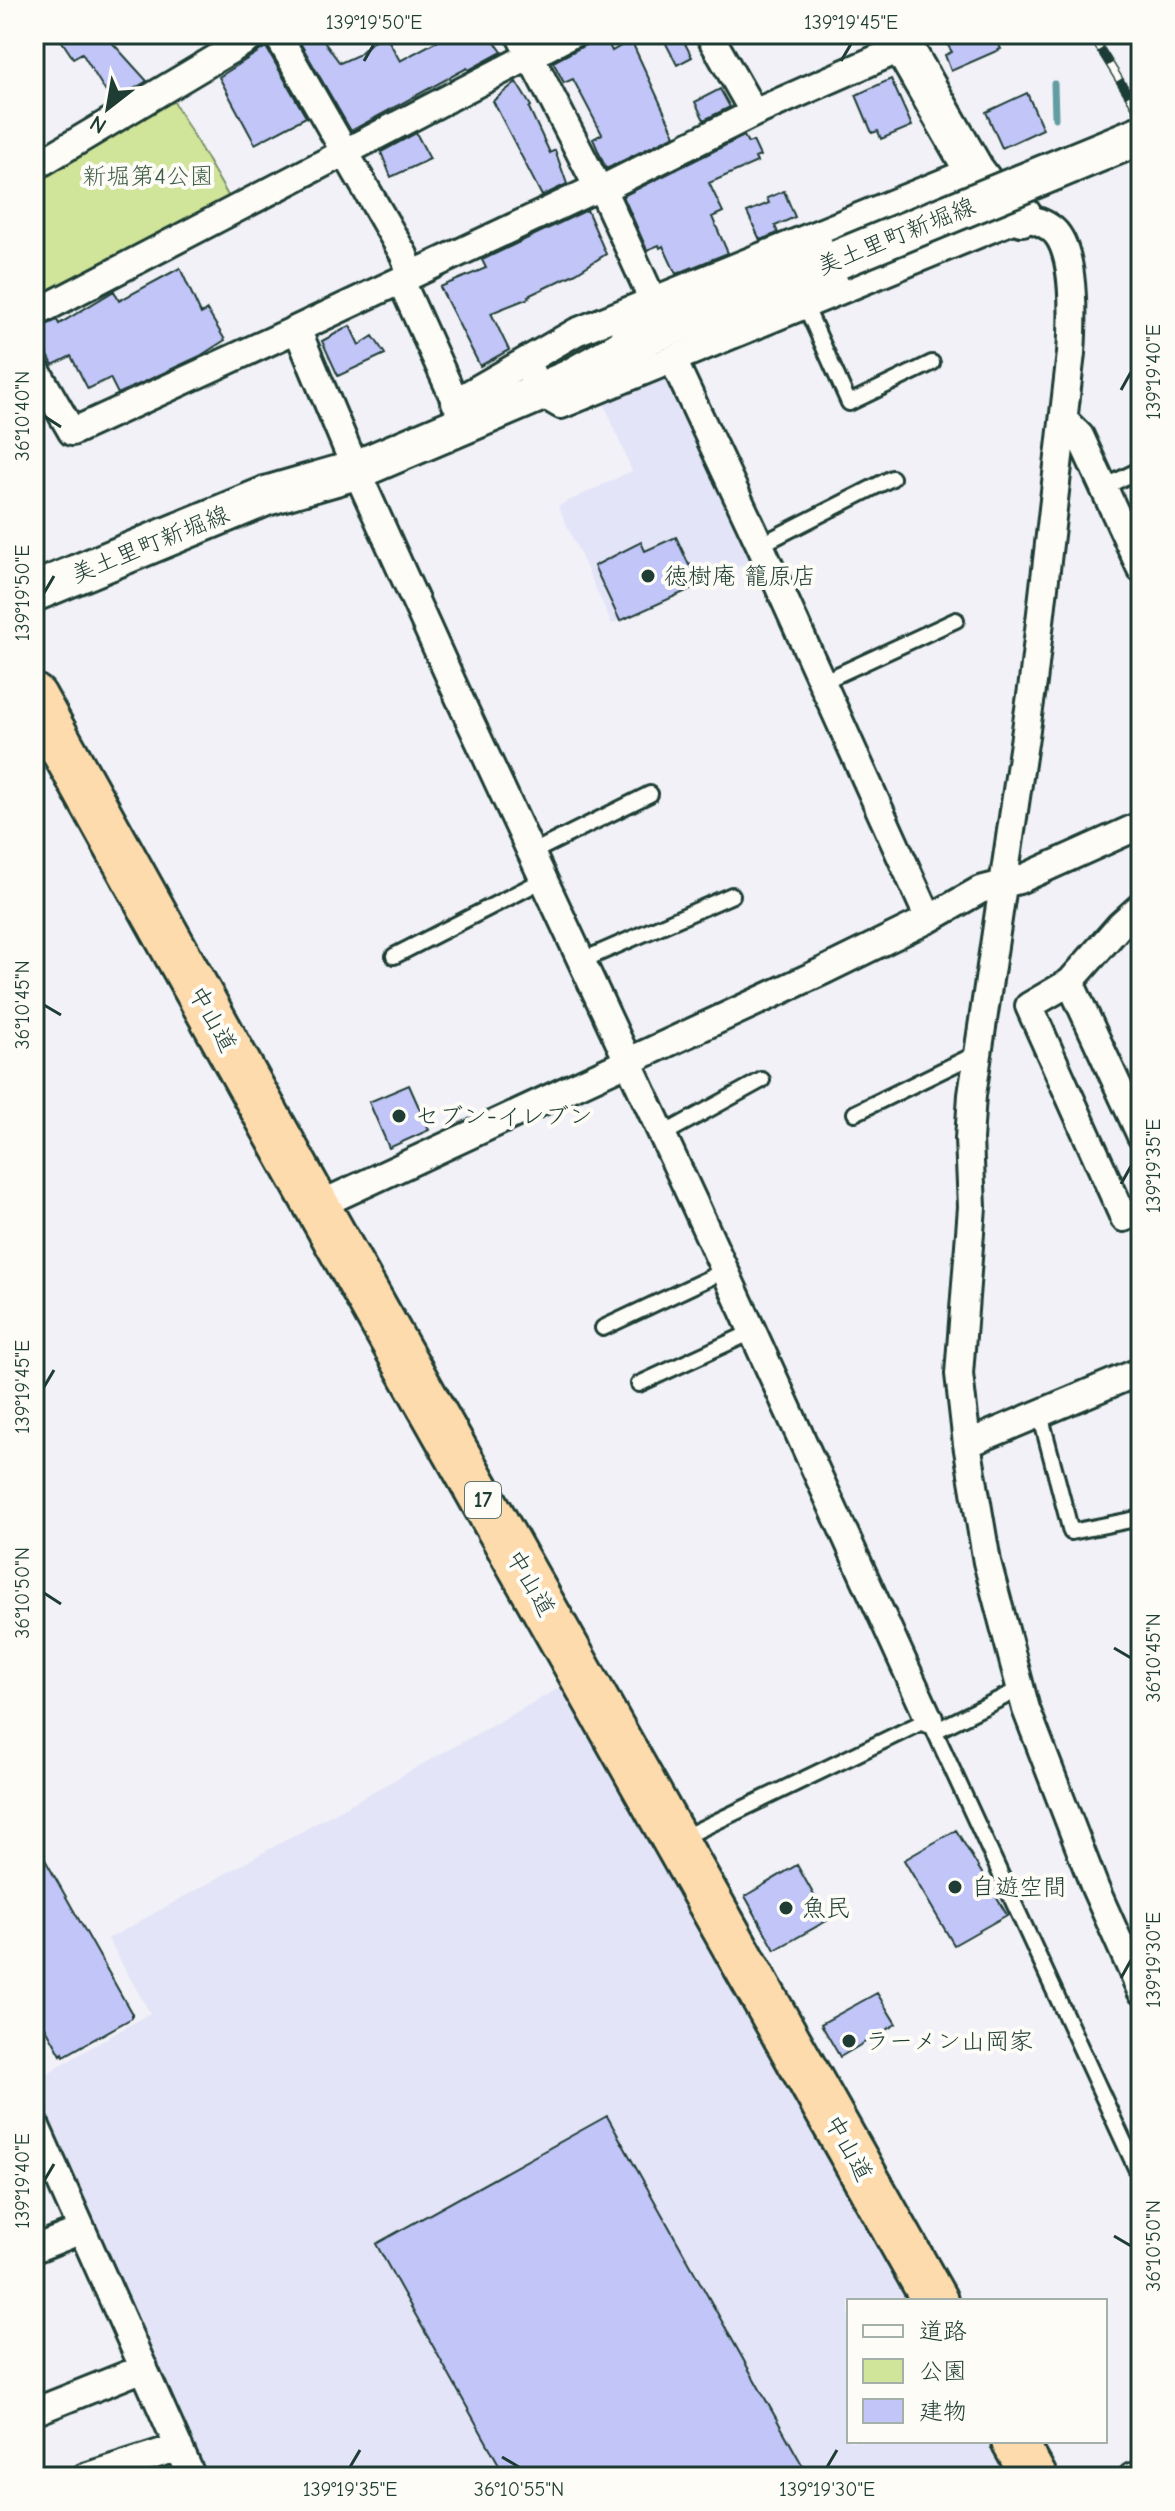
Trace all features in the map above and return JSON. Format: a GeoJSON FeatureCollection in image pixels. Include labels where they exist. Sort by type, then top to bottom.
{"type":"FeatureCollection","features":[{"type":"Feature","properties":{"kind":"highway","name":"中山道"},"geometry":{"type":"LineString","coordinates":[[34,697],[317,1206],[934,2299]]}},
{"type":"Feature","properties":{"kind":"main road"},"geometry":{"type":"LineString","coordinates":[[900,40],[997,194]]}},
{"type":"Feature","properties":{"kind":"main road","name":"美土里町新堀線"},"geometry":{"type":"LineString","coordinates":[[34,592],[535,382],[568,380],[659,332],[1136,138]]}},
{"type":"Feature","properties":{"kind":"street"},"geometry":{"type":"LineString","coordinates":[[34,167],[257,34]]}},
{"type":"Feature","properties":{"kind":"street"},"geometry":{"type":"LineString","coordinates":[[277,34],[404,255],[406,278],[460,413],[576,332],[659,332],[805,305],[997,194]]}},
{"type":"Feature","properties":{"kind":"street"},"geometry":{"type":"LineString","coordinates":[[34,314],[345,151],[525,44],[572,34]]}},
{"type":"Feature","properties":{"kind":"street"},"geometry":{"type":"LineString","coordinates":[[709,34],[754,113]]}},
{"type":"Feature","properties":{"kind":"street"},"geometry":{"type":"LineString","coordinates":[[34,366],[72,432],[586,193],[602,189],[900,40]]}},
{"type":"Feature","properties":{"kind":"street"},"geometry":{"type":"LineString","coordinates":[[525,44],[594,180],[602,189],[659,332],[760,545],[929,919]]}},
{"type":"Feature","properties":{"kind":"street"},"geometry":{"type":"LineString","coordinates":[[659,332],[997,194]]}},
{"type":"Feature","properties":{"kind":"street"},"geometry":{"type":"LineString","coordinates":[[997,194],[1044,223],[1062,243],[1073,328],[1033,682],[1001,884],[969,1121],[972,1207],[959,1374],[987,1562],[1020,1689],[1095,1888],[1134,1957],[1141,1991]]}},
{"type":"Feature","properties":{"kind":"street"},"geometry":{"type":"LineString","coordinates":[[297,329],[351,458],[932,1725]]}},
{"type":"Feature","properties":{"kind":"street"},"geometry":{"type":"LineString","coordinates":[[1064,420],[1080,436],[1135,542],[1141,569]]}},
{"type":"Feature","properties":{"kind":"street"},"geometry":{"type":"LineString","coordinates":[[317,1206],[737,1011],[929,919],[980,890],[1019,880],[1141,825]]}},
{"type":"Feature","properties":{"kind":"street"},"geometry":{"type":"LineString","coordinates":[[1141,906],[1070,982],[1029,1006],[1124,1218],[1141,1210]]}},
{"type":"Feature","properties":{"kind":"street"},"geometry":{"type":"LineString","coordinates":[[1070,982],[1141,1136]]}},
{"type":"Feature","properties":{"kind":"street"},"geometry":{"type":"LineString","coordinates":[[967,1444],[1141,1371]]}},
{"type":"Feature","properties":{"kind":"street"},"geometry":{"type":"LineString","coordinates":[[36,2131],[192,2477]]}},
{"type":"Feature","properties":{"kind":"street"},"geometry":{"type":"LineString","coordinates":[[34,2249],[82,2230]]}},
{"type":"Feature","properties":{"kind":"street"},"geometry":{"type":"LineString","coordinates":[[34,2412],[144,2368]]}},
{"type":"Feature","properties":{"kind":"street"},"geometry":{"type":"LineString","coordinates":[[85,2477],[179,2447]]}},
{"type":"Feature","properties":{"kind":"street"},"geometry":{"type":"LineString","coordinates":[[1132,2477],[1141,2475]]}},
{"type":"Feature","properties":{"kind":"lane"},"geometry":{"type":"LineString","coordinates":[[997,194],[1136,138]]}},
{"type":"Feature","properties":{"kind":"lane"},"geometry":{"type":"LineString","coordinates":[[805,305],[849,403],[932,363]]}},
{"type":"Feature","properties":{"kind":"lane"},"geometry":{"type":"LineString","coordinates":[[1105,487],[1141,469]]}},
{"type":"Feature","properties":{"kind":"lane"},"geometry":{"type":"LineString","coordinates":[[760,545],[892,478]]}},
{"type":"Feature","properties":{"kind":"lane"},"geometry":{"type":"LineString","coordinates":[[822,682],[956,620]]}},
{"type":"Feature","properties":{"kind":"lane"},"geometry":{"type":"LineString","coordinates":[[531,853],[650,794]]}},
{"type":"Feature","properties":{"kind":"lane"},"geometry":{"type":"LineString","coordinates":[[394,956],[543,880]]}},
{"type":"Feature","properties":{"kind":"lane"},"geometry":{"type":"LineString","coordinates":[[581,961],[732,895]]}},
{"type":"Feature","properties":{"kind":"lane"},"geometry":{"type":"LineString","coordinates":[[855,1113],[978,1053]]}},
{"type":"Feature","properties":{"kind":"lane"},"geometry":{"type":"LineString","coordinates":[[662,1135],[762,1080]]}},
{"type":"Feature","properties":{"kind":"lane"},"geometry":{"type":"LineString","coordinates":[[603,1328],[724,1271]]}},
{"type":"Feature","properties":{"kind":"lane"},"geometry":{"type":"LineString","coordinates":[[639,1384],[752,1332]]}},
{"type":"Feature","properties":{"kind":"lane"},"geometry":{"type":"LineString","coordinates":[[1040,1414],[1071,1532],[1141,1518]]}},
{"type":"Feature","properties":{"kind":"lane"},"geometry":{"type":"LineString","coordinates":[[676,1840],[932,1725],[1020,1689]]}},
{"type":"Feature","properties":{"kind":"lane"},"geometry":{"type":"LineString","coordinates":[[932,1725],[1141,2179]]}},
{"type":"Feature","properties":{"kind":"shaded area"},"geometry":{"type":"Polygon","coordinates":[[[671,373],[756,559],[612,624],[558,506],[632,471],[602,399],[671,373]]]}},
{"type":"Feature","properties":{"kind":"shaded area"},"geometry":{"type":"Polygon","coordinates":[[[563,1686],[908,2299],[847,2299],[847,2443],[989,2443],[1005,2471],[1001,2477],[199,2477],[34,2096],[34,2081],[150,2013],[108,1939],[563,1686]]]}},
{"type":"Feature","properties":{"kind":"green space","name":"新堀第4公園"},"geometry":{"type":"Polygon","coordinates":[[[170,95],[230,199],[34,302],[34,174],[170,95]]]}},
{"type":"Feature","properties":{"kind":"building"},"geometry":{"type":"Polygon","coordinates":[[[57,34],[115,34],[108,38],[147,81],[112,102],[82,53],[73,58],[57,34]]]}},
{"type":"Feature","properties":{"kind":"building"},"geometry":{"type":"Polygon","coordinates":[[[295,34],[318,34],[340,63],[358,55],[381,34],[385,34],[400,61],[450,34],[489,34],[502,52],[351,131],[295,34]]]}},
{"type":"Feature","properties":{"kind":"building"},"geometry":{"type":"Polygon","coordinates":[[[661,34],[680,34],[692,57],[677,65],[661,34]]]}},
{"type":"Feature","properties":{"kind":"building"},"geometry":{"type":"Polygon","coordinates":[[[941,34],[994,34],[1001,49],[951,71],[945,55],[952,52],[941,34]]]}},
{"type":"Feature","properties":{"kind":"building"},"geometry":{"type":"Polygon","coordinates":[[[604,35],[612,51],[631,40],[675,135],[606,169],[593,139],[602,134],[573,79],[564,83],[553,62],[604,35]]]}},
{"type":"Feature","properties":{"kind":"building"},"geometry":{"type":"Polygon","coordinates":[[[266,47],[306,117],[255,144],[219,77],[266,47]]]}},
{"type":"Feature","properties":{"kind":"building"},"geometry":{"type":"Polygon","coordinates":[[[891,79],[912,126],[881,139],[878,131],[872,133],[856,95],[891,79]]]}},
{"type":"Feature","properties":{"kind":"building"},"geometry":{"type":"Polygon","coordinates":[[[516,82],[531,106],[529,108],[550,153],[555,150],[567,184],[542,196],[493,101],[516,82]]]}},
{"type":"Feature","properties":{"kind":"building"},"geometry":{"type":"Polygon","coordinates":[[[720,89],[730,107],[704,120],[695,102],[720,89]]]}},
{"type":"Feature","properties":{"kind":"building"},"geometry":{"type":"Polygon","coordinates":[[[1027,93],[1043,129],[1002,148],[986,112],[1027,93]]]}},
{"type":"Feature","properties":{"kind":"building"},"geometry":{"type":"Polygon","coordinates":[[[416,133],[430,159],[391,177],[381,152],[416,133]]]}},
{"type":"Feature","properties":{"kind":"building"},"geometry":{"type":"Polygon","coordinates":[[[744,136],[748,143],[753,141],[760,156],[755,158],[757,162],[709,183],[723,212],[712,217],[728,253],[676,274],[663,246],[647,250],[623,196],[744,136]]]}},
{"type":"Feature","properties":{"kind":"building"},"geometry":{"type":"Polygon","coordinates":[[[784,191],[795,217],[775,226],[778,233],[760,240],[747,212],[769,203],[767,198],[784,191]]]}},
{"type":"Feature","properties":{"kind":"building"},"geometry":{"type":"Polygon","coordinates":[[[587,210],[606,254],[529,298],[491,313],[509,350],[480,366],[440,287],[486,268],[482,260],[587,210]]]}},
{"type":"Feature","properties":{"kind":"building"},"geometry":{"type":"Polygon","coordinates":[[[180,268],[201,314],[207,310],[225,340],[200,356],[118,394],[110,378],[88,389],[71,356],[53,365],[35,330],[57,320],[59,324],[114,291],[119,301],[180,268]]]}},
{"type":"Feature","properties":{"kind":"building"},"geometry":{"type":"Polygon","coordinates":[[[350,326],[359,345],[373,336],[385,354],[338,376],[322,341],[350,326]]]}},
{"type":"Feature","properties":{"kind":"building","name":"徳樹庵 籠原店"},"geometry":{"type":"Polygon","coordinates":[[[676,537],[702,584],[620,621],[594,566],[641,542],[645,551],[676,537]]]}},
{"type":"Feature","properties":{"kind":"building","name":"セブン-イレブン"},"geometry":{"type":"Polygon","coordinates":[[[409,1085],[429,1130],[389,1148],[369,1102],[409,1085]]]}},
{"type":"Feature","properties":{"kind":"building","name":"自遊空間"},"geometry":{"type":"Polygon","coordinates":[[[956,1830],[1007,1915],[954,1945],[904,1860],[956,1830]]]}},
{"type":"Feature","properties":{"kind":"building"},"geometry":{"type":"Polygon","coordinates":[[[34,1840],[132,2014],[132,2018],[64,2056],[34,2007],[34,1840]]]}},
{"type":"Feature","properties":{"kind":"building","name":"魚民"},"geometry":{"type":"Polygon","coordinates":[[[797,1865],[828,1920],[775,1950],[745,1896],[797,1865]]]}},
{"type":"Feature","properties":{"kind":"building","name":"ラーメン山岡家"},"geometry":{"type":"Polygon","coordinates":[[[877,1993],[896,2024],[840,2057],[821,2024],[877,1993]]]}},
{"type":"Feature","properties":{"kind":"building"},"geometry":{"type":"Polygon","coordinates":[[[607,2116],[809,2477],[506,2477],[376,2244],[607,2116]]]}},
{"type":"Feature","properties":{"kind":"waterway"},"geometry":{"type":"LineString","coordinates":[[1054,84],[1055,118]]}},
{"type":"Feature","properties":{"kind":"railway"},"geometry":{"type":"LineString","coordinates":[[1091,34],[1141,115]]}},
{"type":"Feature","properties":{"kind":"railway"},"geometry":{"type":"LineString","coordinates":[[1127,34],[1141,58]]}},
{"type":"Feature","properties":{"kind":"place","name":"徳樹庵 籠原店"},"geometry":{"type":"Point","coordinates":[648,576]}},
{"type":"Feature","properties":{"kind":"place","name":"セブン-イレブン"},"geometry":{"type":"Point","coordinates":[399,1116]}},
{"type":"Feature","properties":{"kind":"place","name":"自遊空間"},"geometry":{"type":"Point","coordinates":[955,1887]}},
{"type":"Feature","properties":{"kind":"place","name":"魚民"},"geometry":{"type":"Point","coordinates":[786,1908]}},
{"type":"Feature","properties":{"kind":"place","name":"ラーメン山岡家"},"geometry":{"type":"Point","coordinates":[849,2041]}}]}
